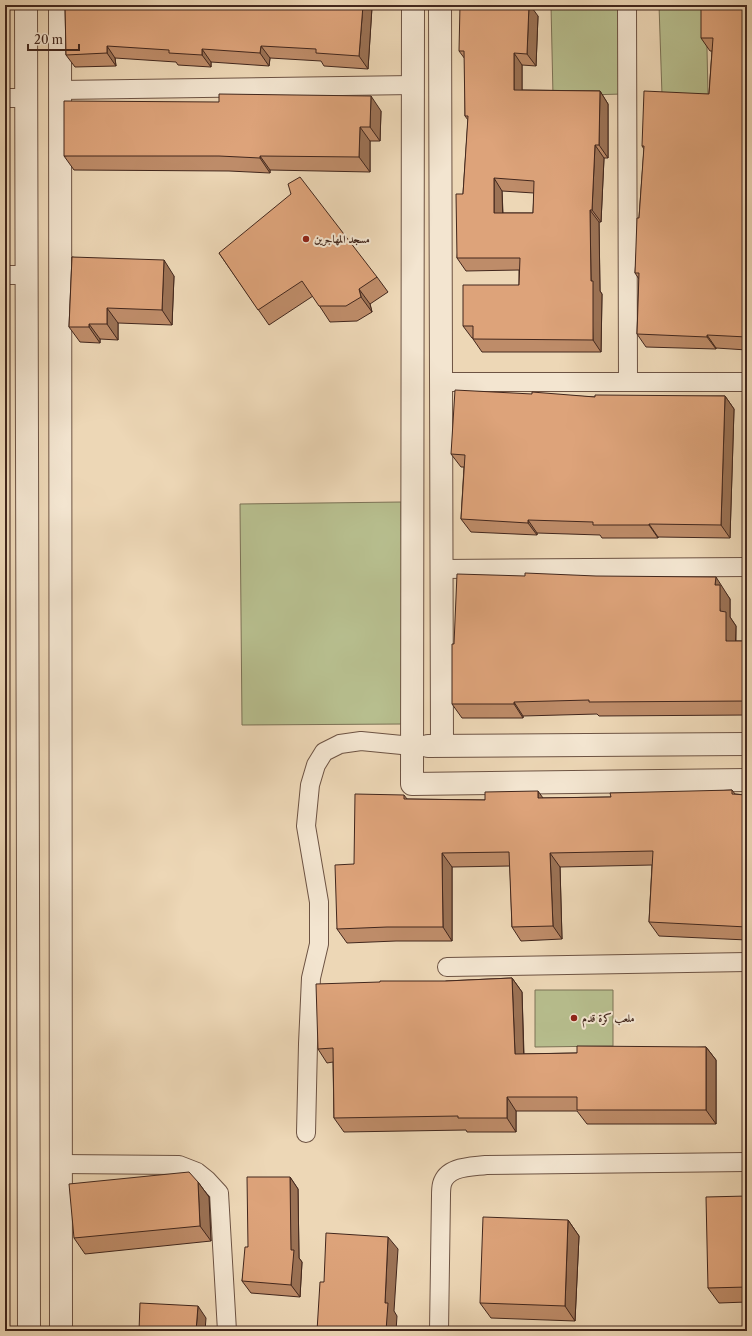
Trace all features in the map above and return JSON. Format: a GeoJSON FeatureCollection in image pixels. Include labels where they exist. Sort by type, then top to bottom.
{"type":"FeatureCollection","features":[{"type":"Feature","properties":{"kind":"street"},"geometry":{"type":"LineString","coordinates":[[26,5],[29,1331]]}},
{"type":"Feature","properties":{"kind":"street"},"geometry":{"type":"LineString","coordinates":[[60,5],[61,1331]]}},
{"type":"Feature","properties":{"kind":"street"},"geometry":{"type":"LineString","coordinates":[[413,5],[412,784],[747,780]]}},
{"type":"Feature","properties":{"kind":"street"},"geometry":{"type":"LineString","coordinates":[[440,5],[442,746]]}},
{"type":"Feature","properties":{"kind":"street"},"geometry":{"type":"LineString","coordinates":[[627,5],[628,382]]}},
{"type":"Feature","properties":{"kind":"street"},"geometry":{"type":"LineString","coordinates":[[60,90],[413,84]]}},
{"type":"Feature","properties":{"kind":"street"},"geometry":{"type":"LineString","coordinates":[[5,98],[27,98]]}},
{"type":"Feature","properties":{"kind":"street"},"geometry":{"type":"LineString","coordinates":[[5,275],[27,275]]}},
{"type":"Feature","properties":{"kind":"street"},"geometry":{"type":"LineString","coordinates":[[441,382],[747,382]]}},
{"type":"Feature","properties":{"kind":"street"},"geometry":{"type":"LineString","coordinates":[[441,569],[747,567]]}},
{"type":"Feature","properties":{"kind":"street"},"geometry":{"type":"LineString","coordinates":[[306,1133],[311,978],[319,944],[319,902],[306,826],[310,785],[316,765],[324,752],[340,744],[361,741],[412,746],[747,744]]}},
{"type":"Feature","properties":{"kind":"street"},"geometry":{"type":"LineString","coordinates":[[447,967],[747,962]]}},
{"type":"Feature","properties":{"kind":"street"},"geometry":{"type":"LineString","coordinates":[[439,1331],[442,1183],[446,1177],[457,1168],[486,1165],[747,1162]]}},
{"type":"Feature","properties":{"kind":"street"},"geometry":{"type":"LineString","coordinates":[[61,1164],[179,1165],[197,1172],[207,1180],[219,1193],[227,1331]]}},
{"type":"Feature","properties":{"kind":"green space"},"geometry":{"type":"Polygon","coordinates":[[[551,5],[619,5],[622,94],[553,96],[551,5]]]}},
{"type":"Feature","properties":{"kind":"green space"},"geometry":{"type":"Polygon","coordinates":[[[659,5],[706,5],[708,94],[662,95],[659,5]]]}},
{"type":"Feature","properties":{"kind":"green space"},"geometry":{"type":"Polygon","coordinates":[[[401,502],[403,724],[242,725],[240,504],[401,502]]]}},
{"type":"Feature","properties":{"kind":"green space","name":"ملعب كرة قدم"},"geometry":{"type":"Polygon","coordinates":[[[535,990],[613,990],[613,1046],[535,1047],[535,990]]]}},
{"type":"Feature","properties":{"kind":"building"},"geometry":{"type":"Polygon","coordinates":[[[65,5],[363,5],[359,56],[316,53],[316,49],[261,46],[260,53],[202,49],[202,55],[169,53],[169,50],[107,46],[107,53],[66,55],[65,5]]]}},
{"type":"Feature","properties":{"kind":"building"},"geometry":{"type":"Polygon","coordinates":[[[460,5],[529,5],[527,54],[514,53],[514,90],[600,91],[599,145],[595,145],[592,210],[590,210],[591,281],[593,281],[593,340],[473,339],[473,326],[463,326],[463,285],[519,285],[520,258],[457,258],[456,194],[463,194],[468,116],[465,116],[464,51],[459,51],[460,5]],[[494,178],[494,213],[533,213],[534,181],[494,178]]]}},
{"type":"Feature","properties":{"kind":"building"},"geometry":{"type":"Polygon","coordinates":[[[701,5],[747,5],[747,337],[637,334],[639,273],[635,273],[637,218],[639,218],[644,146],[642,146],[644,91],[709,94],[713,38],[701,38],[701,5]]]}},
{"type":"Feature","properties":{"kind":"building"},"geometry":{"type":"Polygon","coordinates":[[[219,94],[371,96],[370,127],[360,127],[359,157],[260,156],[260,158],[219,156],[64,156],[64,101],[219,102],[219,94]]]}},
{"type":"Feature","properties":{"kind":"building","name":"مسجد المهاجرين"},"geometry":{"type":"Polygon","coordinates":[[[300,177],[377,277],[359,289],[361,297],[346,306],[319,306],[302,281],[258,310],[219,253],[291,194],[288,184],[300,177]]]}},
{"type":"Feature","properties":{"kind":"building"},"geometry":{"type":"Polygon","coordinates":[[[72,257],[164,260],[162,310],[107,308],[107,324],[89,324],[89,327],[69,327],[72,257]]]}},
{"type":"Feature","properties":{"kind":"building"},"geometry":{"type":"Polygon","coordinates":[[[455,390],[532,394],[532,392],[595,397],[595,395],[725,396],[721,525],[593,525],[593,522],[528,520],[528,523],[461,519],[465,455],[451,454],[455,390]]]}},
{"type":"Feature","properties":{"kind":"building"},"geometry":{"type":"Polygon","coordinates":[[[525,573],[596,576],[716,577],[715,585],[720,585],[720,611],[726,612],[726,641],[747,641],[747,701],[589,702],[589,700],[514,702],[514,704],[452,704],[452,644],[454,644],[457,574],[525,576],[525,573]]]}},
{"type":"Feature","properties":{"kind":"building"},"geometry":{"type":"Polygon","coordinates":[[[732,790],[732,794],[747,795],[747,927],[649,922],[653,851],[550,853],[553,926],[512,927],[509,852],[442,853],[443,927],[337,929],[335,865],[354,864],[355,794],[404,795],[404,799],[485,800],[485,792],[538,791],[538,798],[611,797],[610,793],[732,790]]]}},
{"type":"Feature","properties":{"kind":"building"},"geometry":{"type":"Polygon","coordinates":[[[512,978],[515,1054],[577,1053],[577,1046],[706,1047],[706,1110],[577,1110],[577,1097],[507,1097],[507,1118],[458,1118],[458,1116],[334,1118],[333,1048],[318,1049],[316,984],[512,978]]]}},
{"type":"Feature","properties":{"kind":"building"},"geometry":{"type":"Polygon","coordinates":[[[189,1172],[198,1182],[200,1226],[74,1238],[69,1184],[189,1172]]]}},
{"type":"Feature","properties":{"kind":"building"},"geometry":{"type":"Polygon","coordinates":[[[247,1177],[290,1177],[291,1250],[294,1250],[291,1285],[242,1281],[245,1247],[248,1247],[247,1177]]]}},
{"type":"Feature","properties":{"kind":"building"},"geometry":{"type":"Polygon","coordinates":[[[747,1196],[747,1287],[708,1288],[706,1197],[747,1196]]]}},
{"type":"Feature","properties":{"kind":"building"},"geometry":{"type":"Polygon","coordinates":[[[483,1217],[568,1220],[565,1306],[480,1303],[483,1217]]]}},
{"type":"Feature","properties":{"kind":"building"},"geometry":{"type":"Polygon","coordinates":[[[326,1233],[388,1237],[385,1303],[388,1303],[386,1331],[317,1331],[320,1282],[324,1282],[326,1233]]]}},
{"type":"Feature","properties":{"kind":"building"},"geometry":{"type":"Polygon","coordinates":[[[140,1303],[198,1306],[196,1331],[139,1331],[140,1303]]]}},
{"type":"Feature","properties":{"kind":"place","name":"مسجد المهاجرين"},"geometry":{"type":"Point","coordinates":[306,239]}},
{"type":"Feature","properties":{"kind":"place","name":"ملعب كرة قدم"},"geometry":{"type":"Point","coordinates":[574,1018]}}]}
